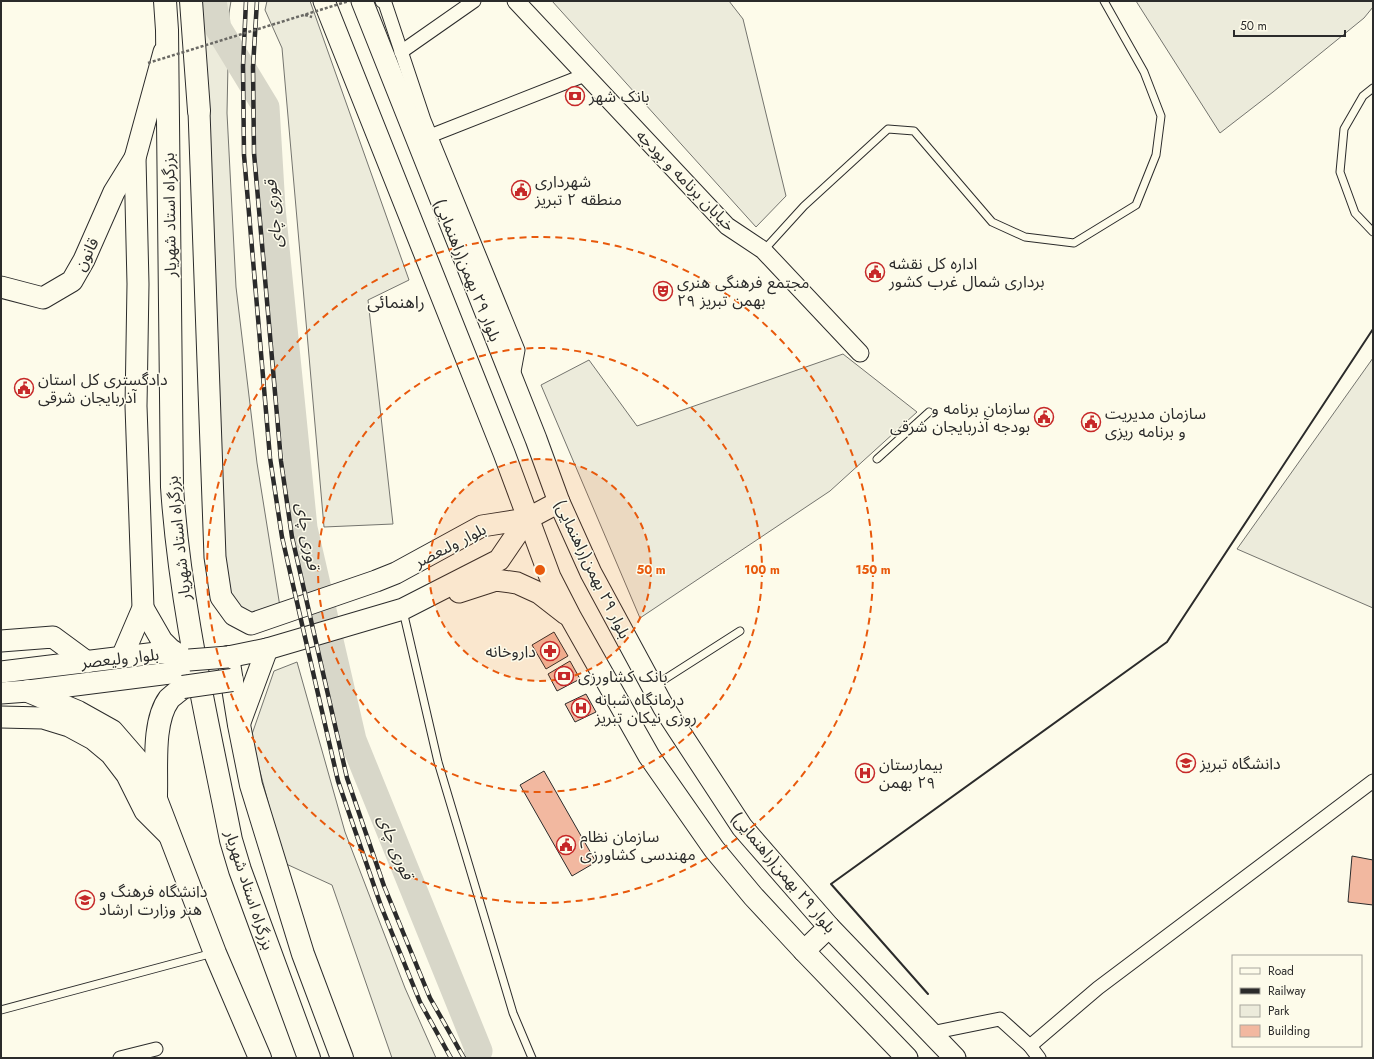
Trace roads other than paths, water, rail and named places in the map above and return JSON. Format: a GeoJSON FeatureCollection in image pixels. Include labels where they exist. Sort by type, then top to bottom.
{"type":"FeatureCollection","features":[{"type":"Feature","properties":{"kind":"highway","name":"بزرگراه استاد شهریار"},"geometry":{"type":"LineString","coordinates":[[165,1],[168,38],[172,487],[175,534],[187,619],[231,840],[240,870],[309,1058]]}},
{"type":"Feature","properties":{"kind":"highway"},"geometry":{"type":"LineString","coordinates":[[191,1],[199,111]]}},
{"type":"Feature","properties":{"kind":"highway","name":"بزرگراه استاد شهریار"},"geometry":{"type":"LineString","coordinates":[[228,657],[250,785],[303,954],[342,1058]]}},
{"type":"Feature","properties":{"kind":"highway"},"geometry":{"type":"LineString","coordinates":[[156,799],[157,735],[160,718],[170,699],[184,687],[232,680]]}},
{"type":"Feature","properties":{"kind":"highway"},"geometry":{"type":"LineString","coordinates":[[28,691],[78,712],[112,731],[138,761],[156,799],[216,953],[260,1058]]}},
{"type":"Feature","properties":{"kind":"main road"},"geometry":{"type":"LineString","coordinates":[[324,1],[504,453],[527,519],[550,577],[571,618],[653,763],[714,849],[753,896],[907,1058]]}},
{"type":"Feature","properties":{"kind":"main road","name":"بلوار ٢٩ بهمن(راهنمایی)"},"geometry":{"type":"LineString","coordinates":[[362,1],[559,502],[591,573],[652,687],[664,708],[742,827],[829,927],[955,1058]]}},
{"type":"Feature","properties":{"kind":"main road"},"geometry":{"type":"LineString","coordinates":[[122,657],[143,608],[136,406],[138,284],[135,158],[168,38]]}},
{"type":"Feature","properties":{"kind":"main road","name":"بلوار ولىعصر"},"geometry":{"type":"LineString","coordinates":[[199,111],[215,558],[221,597],[234,615],[251,624],[396,573],[482,526],[527,519]]}},
{"type":"Feature","properties":{"kind":"main road","name":"قانون"},"geometry":{"type":"LineString","coordinates":[[1,287],[43,298],[72,281],[84,260],[114,192],[135,158]]}},
{"type":"Feature","properties":{"kind":"main road"},"geometry":{"type":"LineString","coordinates":[[527,519],[559,502]]}},
{"type":"Feature","properties":{"kind":"main road","name":"بلوار ولىعصر"},"geometry":{"type":"LineString","coordinates":[[189,660],[228,657],[267,649],[403,609],[499,560],[527,519]]}},
{"type":"Feature","properties":{"kind":"main road"},"geometry":{"type":"LineString","coordinates":[[403,609],[496,580],[517,584],[539,593],[571,618]]}},
{"type":"Feature","properties":{"kind":"main road"},"geometry":{"type":"LineString","coordinates":[[143,608],[162,641],[170,649],[189,660]]}},
{"type":"Feature","properties":{"kind":"main road"},"geometry":{"type":"LineString","coordinates":[[1,641],[53,637],[87,662]]}},
{"type":"Feature","properties":{"kind":"main road"},"geometry":{"type":"LineString","coordinates":[[239,725],[267,649]]}},
{"type":"Feature","properties":{"kind":"main road","name":"بلوار ولیعصر"},"geometry":{"type":"LineString","coordinates":[[1,672],[165,652],[189,660]]}},
{"type":"Feature","properties":{"kind":"main road","name":"بلوار ولیعصر"},"geometry":{"type":"LineString","coordinates":[[1,693],[170,673],[189,660]]}},
{"type":"Feature","properties":{"kind":"main road"},"geometry":{"type":"LineString","coordinates":[[1,717],[43,718],[70,726],[93,739],[111,754],[127,775],[145,811],[170,836]]}},
{"type":"Feature","properties":{"kind":"main road"},"geometry":{"type":"LineString","coordinates":[[804,951],[829,927]]}},
{"type":"Feature","properties":{"kind":"street"},"geometry":{"type":"LineString","coordinates":[[382,1],[385,3],[430,136],[518,350],[512,380]]}},
{"type":"Feature","properties":{"kind":"street"},"geometry":{"type":"LineString","coordinates":[[401,52],[474,1]]}},
{"type":"Feature","properties":{"kind":"street","name":"خیابان برنامه و بودجه"},"geometry":{"type":"LineString","coordinates":[[516,1],[727,226],[763,250],[860,353]]}},
{"type":"Feature","properties":{"kind":"street"},"geometry":{"type":"LineString","coordinates":[[430,136],[585,74]]}},
{"type":"Feature","properties":{"kind":"street"},"geometry":{"type":"LineString","coordinates":[[1030,1046],[1098,988],[1373,781]]}},
{"type":"Feature","properties":{"kind":"street"},"geometry":{"type":"LineString","coordinates":[[931,1033],[1000,1019],[1030,1046],[1039,1058]]}},
{"type":"Feature","properties":{"kind":"street"},"geometry":{"type":"LineString","coordinates":[[120,1058],[156,1049]]}},
{"type":"Feature","properties":{"kind":"lane"},"geometry":{"type":"LineString","coordinates":[[763,250],[804,206],[888,129],[914,131],[992,222],[1025,237],[1074,244],[1136,205],[1156,155],[1160,116],[1144,72],[1104,1]]}},
{"type":"Feature","properties":{"kind":"lane"},"geometry":{"type":"LineString","coordinates":[[1373,88],[1363,96],[1344,129],[1340,172],[1355,213],[1373,232]]}},
{"type":"Feature","properties":{"kind":"lane"},"geometry":{"type":"LineString","coordinates":[[877,459],[929,412]]}},
{"type":"Feature","properties":{"kind":"lane"},"geometry":{"type":"LineString","coordinates":[[403,609],[438,762],[513,1013],[532,1058]]}},
{"type":"Feature","properties":{"kind":"lane"},"geometry":{"type":"LineString","coordinates":[[652,687],[740,631]]}},
{"type":"Feature","properties":{"kind":"lane"},"geometry":{"type":"LineString","coordinates":[[1,1010],[216,953]]}},
{"type":"Feature","properties":{"kind":"waterway","name":"قوری چای"},"geometry":{"type":"LineString","coordinates":[[213,1],[218,28],[266,107],[272,208],[304,528],[353,740],[479,1051],[476,1058]]}},
{"type":"Feature","properties":{"kind":"railway"},"geometry":{"type":"LineString","coordinates":[[246,1],[243,66],[244,155],[270,458],[282,537],[338,781],[381,906],[420,1002],[451,1058]]}},
{"type":"Feature","properties":{"kind":"railway"},"geometry":{"type":"LineString","coordinates":[[257,1],[253,67],[254,153],[281,461],[292,537],[347,778],[384,886],[430,998],[464,1058]]}},
{"type":"Feature","properties":{"kind":"place","name":"بانک شهر"},"geometry":{"type":"Point","coordinates":[575,96]}},
{"type":"Feature","properties":{"kind":"place","name":"شهرداری منطقه ۲ تبریز"},"geometry":{"type":"Point","coordinates":[521,190]}},
{"type":"Feature","properties":{"kind":"place","name":"اداره کل نقشه برداری شمال غرب کشور"},"geometry":{"type":"Point","coordinates":[875,272]}},
{"type":"Feature","properties":{"kind":"place","name":"مجتمع فرهنگی هنری ۲۹ بهمن تبریز"},"geometry":{"type":"Point","coordinates":[663,291]}},
{"type":"Feature","properties":{"kind":"place","name":"دادگستری کل استان آذربایجان شرقی"},"geometry":{"type":"Point","coordinates":[24,388]}},
{"type":"Feature","properties":{"kind":"place","name":"سازمان برنامه و بودجه آذربایجان شرقی"},"geometry":{"type":"Point","coordinates":[1044,417]}},
{"type":"Feature","properties":{"kind":"place","name":"سازمان مدیریت و برنامه ریزی"},"geometry":{"type":"Point","coordinates":[1091,422]}},
{"type":"Feature","properties":{"kind":"place","name":"داروخانه"},"geometry":{"type":"Point","coordinates":[550,651]}},
{"type":"Feature","properties":{"kind":"place","name":"بانک کشاورزی"},"geometry":{"type":"Point","coordinates":[564,676]}},
{"type":"Feature","properties":{"kind":"place","name":"درمانگاه شبانه روزی نیکان تبریز"},"geometry":{"type":"Point","coordinates":[581,708]}},
{"type":"Feature","properties":{"kind":"place","name":"دانشگاه تبریز"},"geometry":{"type":"Point","coordinates":[1186,763]}},
{"type":"Feature","properties":{"kind":"place","name":"بیمارستان ٢٩ بهمن"},"geometry":{"type":"Point","coordinates":[865,773]}},
{"type":"Feature","properties":{"kind":"place","name":"سازمان نظام مهندسی کشاورزی"},"geometry":{"type":"Point","coordinates":[566,845]}},
{"type":"Feature","properties":{"kind":"place","name":"دانشگاه فرهنگ و هنر وزارت ارشاد"},"geometry":{"type":"Point","coordinates":[85,900]}},
{"type":"Feature","properties":{"kind":"district","name":"راهنمائی"},"geometry":{"type":"Point","coordinates":[396,302]}}]}
